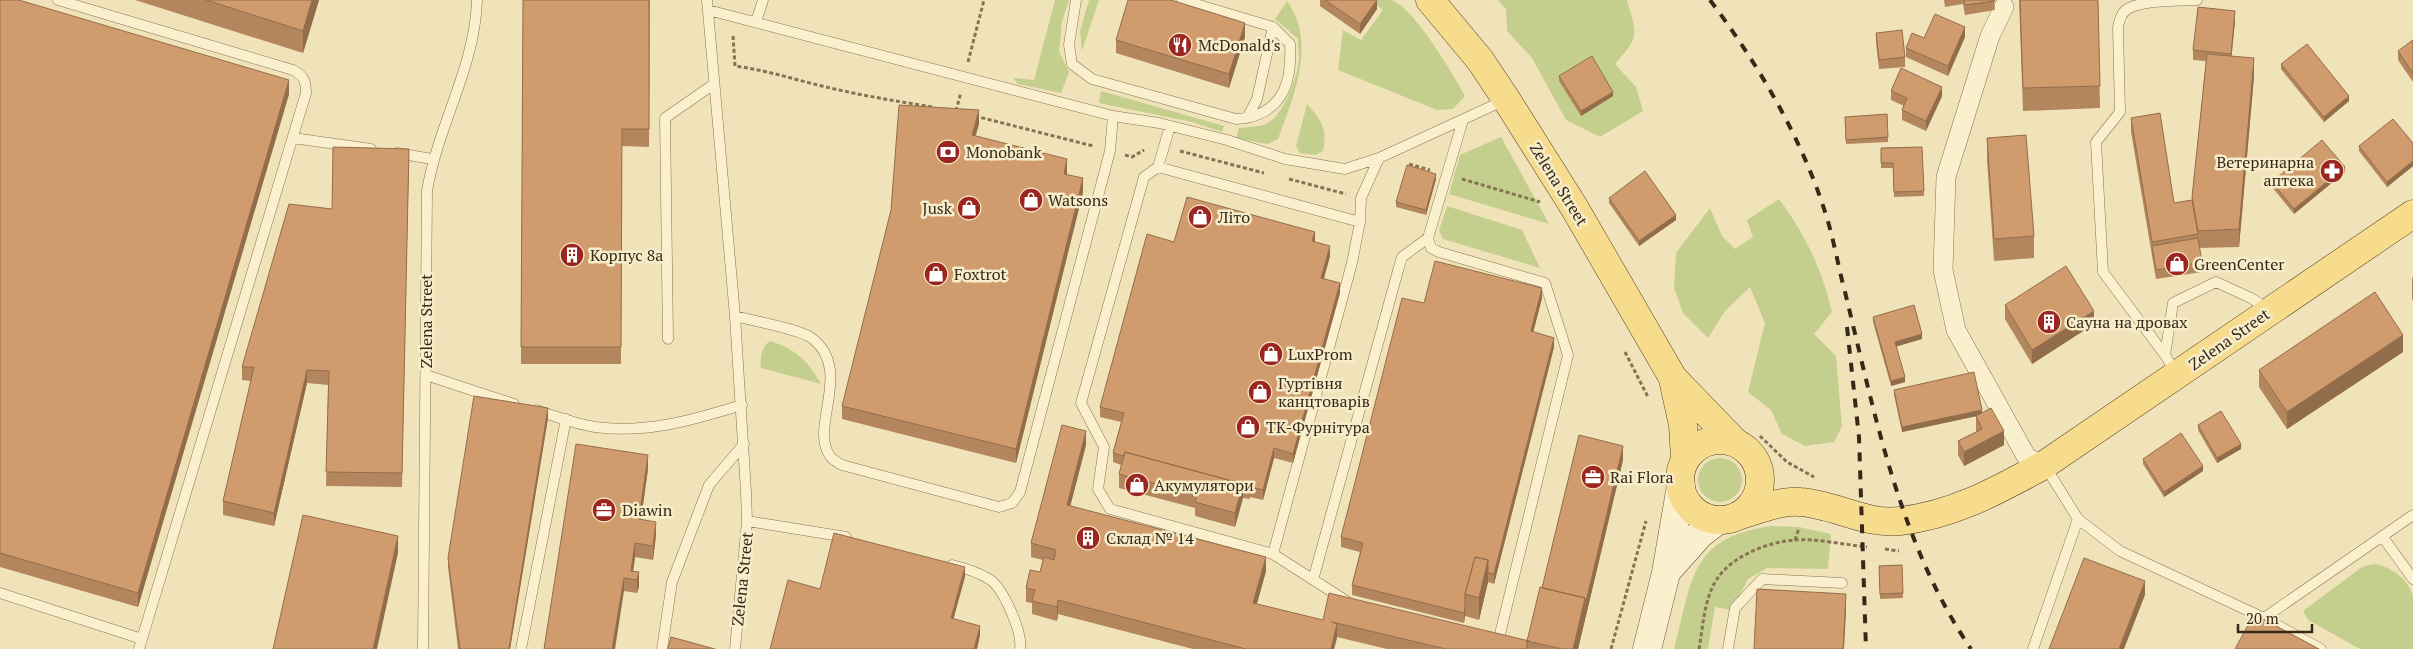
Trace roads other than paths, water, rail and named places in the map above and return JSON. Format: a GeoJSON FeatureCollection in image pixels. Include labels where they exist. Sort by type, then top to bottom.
{"type":"FeatureCollection","features":[{"type":"Feature","properties":{"kind":"main road","name":"Zelena Street"},"geometry":{"type":"LineString","coordinates":[[1430,0],[1480,60],[1506,99],[1574,207],[1673,378],[1683,425],[1685,459]]}},
{"type":"Feature","properties":{"kind":"main road","name":"Zelena Street"},"geometry":{"type":"LineString","coordinates":[[1727,519],[1768,507],[1799,514],[1900,521],[1949,512],[1979,500],[2044,465],[2171,365],[2270,310],[2413,214]]}},
{"type":"Feature","properties":{"kind":"main road","name":"Zelena Street"},"geometry":{"type":"LineString","coordinates":[[1673,378],[1744,436]]}},
{"type":"Feature","properties":{"kind":"main road"},"geometry":{"type":"LineString","coordinates":[[1647,649],[1666,573],[1681,486],[1681,472],[1685,459],[1695,448],[1707,442],[1744,436],[1746,449],[1758,464],[1761,478],[1758,493],[1752,505],[1695,539],[1666,573]]}},
{"type":"Feature","properties":{"kind":"main road","name":"Zelena Street"},"geometry":{"type":"LineString","coordinates":[[1758,464],[1799,514]]}},
{"type":"Feature","properties":{"kind":"main road"},"geometry":{"type":"LineString","coordinates":[[1681,486],[1684,500],[1692,510],[1703,517],[1727,519]]}},
{"type":"Feature","properties":{"kind":"street"},"geometry":{"type":"LineString","coordinates":[[2004,6],[1990,36],[1946,177],[1943,270],[1956,330],[2027,458],[2044,465]]}},
{"type":"Feature","properties":{"kind":"lane"},"geometry":{"type":"LineString","coordinates":[[0,593],[141,644],[306,93],[306,83],[302,75],[293,70],[58,0]]}},
{"type":"Feature","properties":{"kind":"lane","name":"Zelena Street"},"geometry":{"type":"LineString","coordinates":[[423,649],[427,191],[432,159],[474,39],[478,0]]}},
{"type":"Feature","properties":{"kind":"lane"},"geometry":{"type":"LineString","coordinates":[[756,22],[762,0]]}},
{"type":"Feature","properties":{"kind":"lane"},"geometry":{"type":"LineString","coordinates":[[1076,0],[1070,45],[1072,64],[1092,79],[1236,119],[1265,114],[1278,101],[1289,79],[1290,44],[1273,27],[1182,0]]}},
{"type":"Feature","properties":{"kind":"lane"},"geometry":{"type":"LineString","coordinates":[[2171,365],[2103,272],[2096,142],[2120,112],[2118,28],[2120,16],[2128,8],[2138,4],[2197,0]]}},
{"type":"Feature","properties":{"kind":"lane"},"geometry":{"type":"LineString","coordinates":[[707,5],[756,22],[1113,116],[1170,126],[1228,140],[1285,159],[1345,170],[1379,158],[1506,99]]}},
{"type":"Feature","properties":{"kind":"lane","name":"Zelena Street"},"geometry":{"type":"LineString","coordinates":[[707,5],[735,316],[744,444],[747,521],[735,649]]}},
{"type":"Feature","properties":{"kind":"lane"},"geometry":{"type":"LineString","coordinates":[[1247,118],[1257,99],[1273,27]]}},
{"type":"Feature","properties":{"kind":"lane"},"geometry":{"type":"LineString","coordinates":[[668,340],[665,118],[714,84]]}},
{"type":"Feature","properties":{"kind":"lane"},"geometry":{"type":"LineString","coordinates":[[735,316],[801,333],[813,338],[827,355],[831,374],[824,437],[830,456],[842,465],[999,507],[1012,503],[1020,492],[1110,151],[1113,116]]}},
{"type":"Feature","properties":{"kind":"lane"},"geometry":{"type":"LineString","coordinates":[[1463,120],[1428,238],[1431,248],[1545,283],[1568,355],[1500,634]]}},
{"type":"Feature","properties":{"kind":"lane"},"geometry":{"type":"LineString","coordinates":[[1170,126],[1158,166],[1144,177],[1081,403],[1104,447],[1098,489],[1110,509],[1273,554],[1350,604],[1360,606]]}},
{"type":"Feature","properties":{"kind":"lane"},"geometry":{"type":"LineString","coordinates":[[293,138],[432,159]]}},
{"type":"Feature","properties":{"kind":"lane"},"geometry":{"type":"LineString","coordinates":[[1273,554],[1352,263],[1360,222],[1361,198],[1379,158]]}},
{"type":"Feature","properties":{"kind":"lane"},"geometry":{"type":"LineString","coordinates":[[1158,166],[1360,222]]}},
{"type":"Feature","properties":{"kind":"lane"},"geometry":{"type":"LineString","coordinates":[[1313,580],[1398,267],[1402,257],[1428,238]]}},
{"type":"Feature","properties":{"kind":"lane"},"geometry":{"type":"LineString","coordinates":[[2171,365],[2173,303],[2216,282],[2251,298],[2270,310]]}},
{"type":"Feature","properties":{"kind":"lane"},"geometry":{"type":"LineString","coordinates":[[426,375],[473,392],[594,427],[637,430],[675,425],[742,406]]}},
{"type":"Feature","properties":{"kind":"lane"},"geometry":{"type":"LineString","coordinates":[[521,649],[566,419]]}},
{"type":"Feature","properties":{"kind":"lane"},"geometry":{"type":"LineString","coordinates":[[662,649],[672,582],[709,484],[744,444]]}},
{"type":"Feature","properties":{"kind":"lane"},"geometry":{"type":"LineString","coordinates":[[2044,465],[2078,519],[2120,551],[2264,618],[2322,649]]}},
{"type":"Feature","properties":{"kind":"lane"},"geometry":{"type":"LineString","coordinates":[[2264,618],[2413,515]]}},
{"type":"Feature","properties":{"kind":"lane"},"geometry":{"type":"LineString","coordinates":[[2033,649],[2078,519]]}},
{"type":"Feature","properties":{"kind":"lane"},"geometry":{"type":"LineString","coordinates":[[747,521],[854,540]]}},
{"type":"Feature","properties":{"kind":"lane"},"geometry":{"type":"LineString","coordinates":[[2382,536],[2413,579]]}},
{"type":"Feature","properties":{"kind":"lane"},"geometry":{"type":"LineString","coordinates":[[945,563],[991,579],[1009,605],[1021,642],[1020,649]]}},
{"type":"Feature","properties":{"kind":"lane"},"geometry":{"type":"LineString","coordinates":[[1728,649],[1735,608],[1762,580],[1842,583]]}},
{"type":"Feature","properties":{"kind":"railway"},"geometry":{"type":"LineString","coordinates":[[1710,0],[1745,50],[1777,103],[1816,186],[1831,234],[1879,431],[1907,522],[1925,566],[1946,608],[1971,649]]}},
{"type":"Feature","properties":{"kind":"railway"},"geometry":{"type":"LineString","coordinates":[[1847,327],[1859,437],[1866,649]]}},
{"type":"Feature","properties":{"kind":"place","name":"McDonald's"},"geometry":{"type":"Point","coordinates":[1180,45]}},
{"type":"Feature","properties":{"kind":"place","name":"Monobank"},"geometry":{"type":"Point","coordinates":[948,152]}},
{"type":"Feature","properties":{"kind":"place","name":"Ветеринарна аптека"},"geometry":{"type":"Point","coordinates":[2332,171]}},
{"type":"Feature","properties":{"kind":"place","name":"Watsons"},"geometry":{"type":"Point","coordinates":[1031,200]}},
{"type":"Feature","properties":{"kind":"place","name":"Jusk"},"geometry":{"type":"Point","coordinates":[969,208]}},
{"type":"Feature","properties":{"kind":"place","name":"Літо"},"geometry":{"type":"Point","coordinates":[1200,217]}},
{"type":"Feature","properties":{"kind":"place","name":"Корпус 8а"},"geometry":{"type":"Point","coordinates":[572,255]}},
{"type":"Feature","properties":{"kind":"place","name":"GreenCenter"},"geometry":{"type":"Point","coordinates":[2177,264]}},
{"type":"Feature","properties":{"kind":"place","name":"Foxtrot"},"geometry":{"type":"Point","coordinates":[936,274]}},
{"type":"Feature","properties":{"kind":"place","name":"Сауна на дровах"},"geometry":{"type":"Point","coordinates":[2049,322]}},
{"type":"Feature","properties":{"kind":"place","name":"LuxProm"},"geometry":{"type":"Point","coordinates":[1271,354]}},
{"type":"Feature","properties":{"kind":"place","name":"Гуртівня канцтоварів"},"geometry":{"type":"Point","coordinates":[1260,392]}},
{"type":"Feature","properties":{"kind":"place","name":"ТК-Фурнітура"},"geometry":{"type":"Point","coordinates":[1248,427]}},
{"type":"Feature","properties":{"kind":"place","name":"Rai Flora"},"geometry":{"type":"Point","coordinates":[1593,477]}},
{"type":"Feature","properties":{"kind":"place","name":"Акумулятори"},"geometry":{"type":"Point","coordinates":[1137,485]}},
{"type":"Feature","properties":{"kind":"place","name":"Diawin"},"geometry":{"type":"Point","coordinates":[604,510]}},
{"type":"Feature","properties":{"kind":"place","name":"Склад № 14"},"geometry":{"type":"Point","coordinates":[1088,538]}}]}
